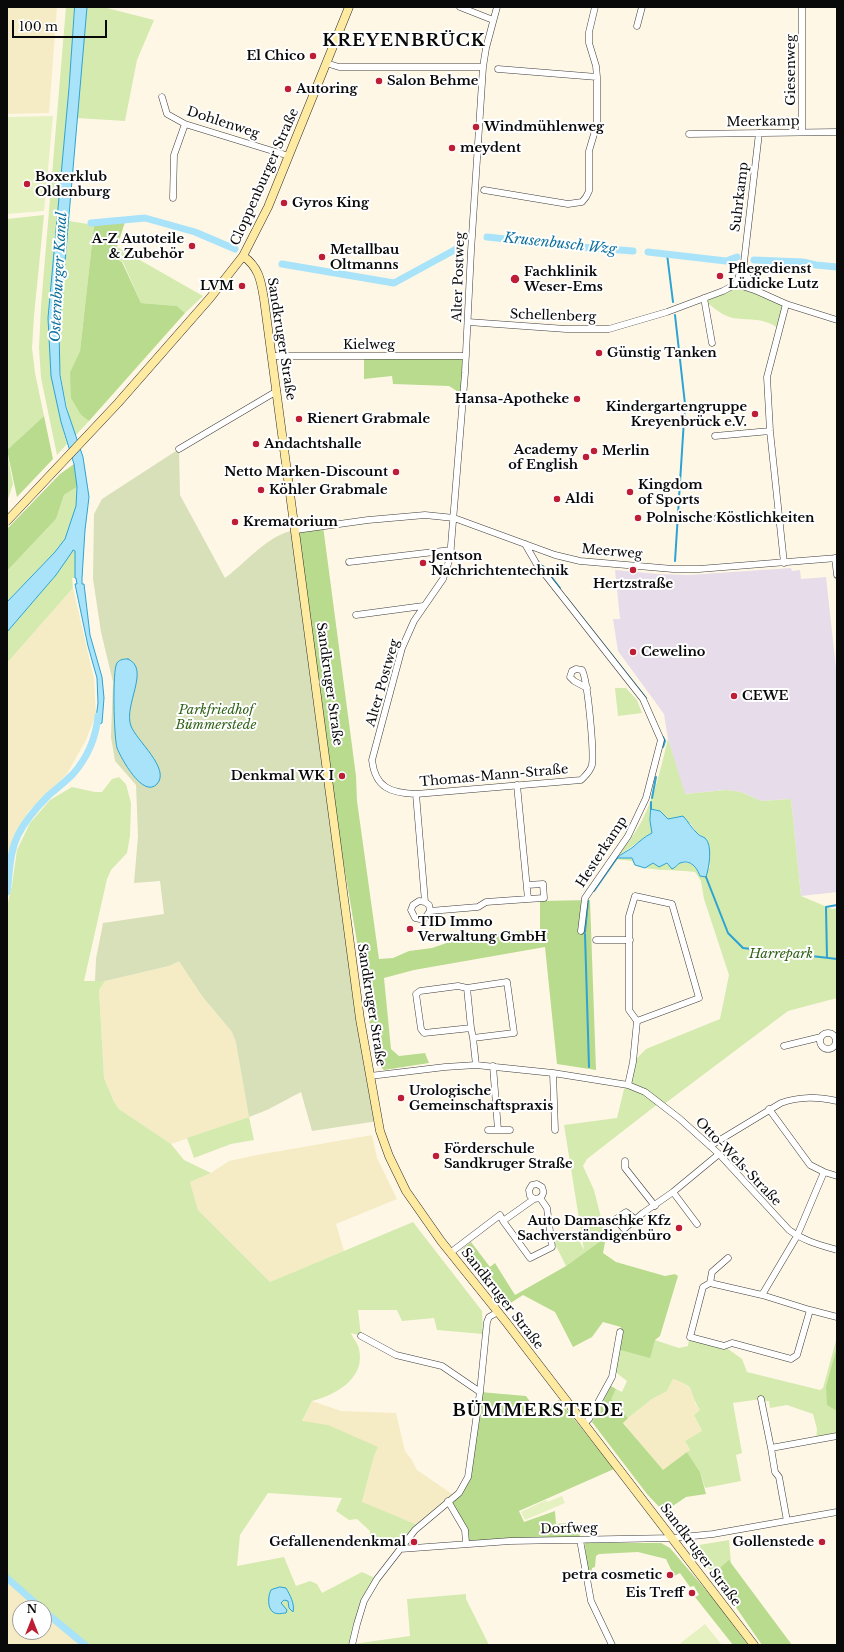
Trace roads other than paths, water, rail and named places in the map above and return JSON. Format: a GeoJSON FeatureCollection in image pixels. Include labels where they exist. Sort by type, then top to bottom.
{"type":"FeatureCollection","features":[{"type":"Feature","properties":{"kind":"street","name":"Cloppenburger Straße"},"geometry":{"type":"LineString","coordinates":[[7,520],[94,429],[210,298],[243,256],[268,207],[349,7]]}},
{"type":"Feature","properties":{"kind":"street"},"geometry":{"type":"LineString","coordinates":[[460,7],[493,20]]}},
{"type":"Feature","properties":{"kind":"street","name":"Alter Postweg"},"geometry":{"type":"LineString","coordinates":[[377,745],[402,648],[423,606],[443,578],[450,558],[466,356],[471,238],[484,67],[486,48],[496,7]]}},
{"type":"Feature","properties":{"kind":"street"},"geometry":{"type":"LineString","coordinates":[[484,190],[568,204],[582,202],[586,197],[589,191],[589,151],[597,124],[596,66],[589,43],[589,32],[595,7]]}},
{"type":"Feature","properties":{"kind":"street"},"geometry":{"type":"LineString","coordinates":[[637,26],[642,7]]}},
{"type":"Feature","properties":{"kind":"street","name":"Giesenweg"},"geometry":{"type":"LineString","coordinates":[[802,7],[802,132]]}},
{"type":"Feature","properties":{"kind":"street"},"geometry":{"type":"LineString","coordinates":[[326,63],[339,67],[484,67]]}},
{"type":"Feature","properties":{"kind":"street"},"geometry":{"type":"LineString","coordinates":[[498,68],[597,77]]}},
{"type":"Feature","properties":{"kind":"street","name":"Dohlenweg"},"geometry":{"type":"LineString","coordinates":[[162,97],[167,114],[185,124],[289,156]]}},
{"type":"Feature","properties":{"kind":"street"},"geometry":{"type":"LineString","coordinates":[[172,198],[174,155],[185,124]]}},
{"type":"Feature","properties":{"kind":"street","name":"Meerkamp"},"geometry":{"type":"LineString","coordinates":[[689,134],[837,132]]}},
{"type":"Feature","properties":{"kind":"street","name":"Suhrkamp"},"geometry":{"type":"LineString","coordinates":[[736,284],[744,262],[759,133]]}},
{"type":"Feature","properties":{"kind":"street","name":"Sandkruger Straße"},"geometry":{"type":"LineString","coordinates":[[243,256],[253,264],[260,276],[264,299],[356,988],[378,1121],[389,1156],[406,1191],[450,1253],[498,1312],[754,1645]]}},
{"type":"Feature","properties":{"kind":"street","name":"Suhrkamp"},"geometry":{"type":"LineString","coordinates":[[744,262],[747,276],[758,291]]}},
{"type":"Feature","properties":{"kind":"street"},"geometry":{"type":"LineString","coordinates":[[736,284],[758,291],[786,304],[837,320]]}},
{"type":"Feature","properties":{"kind":"street","name":"Schellenberg"},"geometry":{"type":"LineString","coordinates":[[468,322],[566,329],[609,329],[667,312],[736,284]]}},
{"type":"Feature","properties":{"kind":"street"},"geometry":{"type":"LineString","coordinates":[[704,298],[712,343]]}},
{"type":"Feature","properties":{"kind":"street"},"geometry":{"type":"LineString","coordinates":[[784,563],[770,431],[767,377],[786,304]]}},
{"type":"Feature","properties":{"kind":"street","name":"Kielweg"},"geometry":{"type":"LineString","coordinates":[[272,356],[466,356]]}},
{"type":"Feature","properties":{"kind":"street"},"geometry":{"type":"LineString","coordinates":[[178,449],[277,391]]}},
{"type":"Feature","properties":{"kind":"street"},"geometry":{"type":"LineString","coordinates":[[715,436],[770,431]]}},
{"type":"Feature","properties":{"kind":"street","name":"Meerweg"},"geometry":{"type":"LineString","coordinates":[[296,530],[405,516],[424,515],[454,518],[555,555],[580,562],[673,569],[699,569],[836,558]]}},
{"type":"Feature","properties":{"kind":"street"},"geometry":{"type":"LineString","coordinates":[[717,518],[779,516]]}},
{"type":"Feature","properties":{"kind":"street","name":"Hesterkamp"},"geometry":{"type":"LineString","coordinates":[[525,544],[536,563],[643,699],[661,740],[646,798],[628,836],[585,898],[581,931]]}},
{"type":"Feature","properties":{"kind":"street"},"geometry":{"type":"LineString","coordinates":[[349,562],[451,550]]}},
{"type":"Feature","properties":{"kind":"street"},"geometry":{"type":"LineString","coordinates":[[836,558],[837,575]]}},
{"type":"Feature","properties":{"kind":"street"},"geometry":{"type":"LineString","coordinates":[[356,615],[423,606]]}},
{"type":"Feature","properties":{"kind":"street","name":"Thomas-Mann-Straße"},"geometry":{"type":"LineString","coordinates":[[377,745],[372,760],[373,769],[382,785],[391,790],[403,793],[416,794],[581,780],[589,773],[592,758],[587,688]]}},
{"type":"Feature","properties":{"kind":"street"},"geometry":{"type":"LineString","coordinates":[[517,785],[528,899]]}},
{"type":"Feature","properties":{"kind":"street"},"geometry":{"type":"LineString","coordinates":[[416,794],[426,902],[429,905],[430,911],[425,918],[415,918],[411,910],[415,903],[419,901],[426,902]]}},
{"type":"Feature","properties":{"kind":"street"},"geometry":{"type":"LineString","coordinates":[[430,911],[478,907],[486,902],[544,898],[543,884],[527,885]]}},
{"type":"Feature","properties":{"kind":"street"},"geometry":{"type":"LineString","coordinates":[[628,1085],[633,1062],[636,1021],[629,1010],[629,916],[635,896],[672,904],[699,998],[636,1021]]}},
{"type":"Feature","properties":{"kind":"street"},"geometry":{"type":"LineString","coordinates":[[596,940],[630,940]]}},
{"type":"Feature","properties":{"kind":"street"},"geometry":{"type":"LineString","coordinates":[[471,1028],[424,1033],[421,1029],[416,994],[420,991],[426,990],[458,986],[467,988],[507,982],[514,1033],[473,1038]]}},
{"type":"Feature","properties":{"kind":"street"},"geometry":{"type":"LineString","coordinates":[[467,988],[476,1065]]}},
{"type":"Feature","properties":{"kind":"street"},"geometry":{"type":"LineString","coordinates":[[784,1046],[821,1037],[826,1033],[834,1032],[836,1046],[825,1048],[821,1045],[821,1037]]}},
{"type":"Feature","properties":{"kind":"street","name":"Otto-Wels-Straße"},"geometry":{"type":"LineString","coordinates":[[370,1076],[445,1067],[476,1065],[553,1073],[628,1085],[645,1092],[680,1119],[719,1154],[782,1224],[797,1236],[810,1242],[837,1250]]}},
{"type":"Feature","properties":{"kind":"street"},"geometry":{"type":"LineString","coordinates":[[493,1066],[498,1130]]}},
{"type":"Feature","properties":{"kind":"street"},"geometry":{"type":"LineString","coordinates":[[553,1073],[555,1130]]}},
{"type":"Feature","properties":{"kind":"street"},"geometry":{"type":"LineString","coordinates":[[710,1146],[781,1103],[801,1097],[818,1097],[837,1101]]}},
{"type":"Feature","properties":{"kind":"street"},"geometry":{"type":"LineString","coordinates":[[769,1109],[810,1166],[837,1176]]}},
{"type":"Feature","properties":{"kind":"street"},"geometry":{"type":"LineString","coordinates":[[488,1130],[510,1130]]}},
{"type":"Feature","properties":{"kind":"street"},"geometry":{"type":"LineString","coordinates":[[636,1220],[643,1213],[674,1192],[719,1154]]}},
{"type":"Feature","properties":{"kind":"street"},"geometry":{"type":"LineString","coordinates":[[625,1161],[625,1168],[655,1206]]}},
{"type":"Feature","properties":{"kind":"street"},"geometry":{"type":"LineString","coordinates":[[762,1295],[797,1236],[824,1172]]}},
{"type":"Feature","properties":{"kind":"street"},"geometry":{"type":"LineString","coordinates":[[674,1192],[697,1224]]}},
{"type":"Feature","properties":{"kind":"street"},"geometry":{"type":"LineString","coordinates":[[450,1253],[500,1215],[503,1221],[530,1258],[552,1247],[546,1208],[537,1199],[503,1221]]}},
{"type":"Feature","properties":{"kind":"street"},"geometry":{"type":"LineString","coordinates":[[710,1283],[712,1272],[728,1258]]}},
{"type":"Feature","properties":{"kind":"street"},"geometry":{"type":"LineString","coordinates":[[810,1310],[797,1355],[791,1359],[732,1343],[724,1346],[690,1337],[703,1287],[710,1283],[762,1295],[837,1317]]}},
{"type":"Feature","properties":{"kind":"street"},"geometry":{"type":"LineString","coordinates":[[352,1645],[364,1601],[377,1579],[416,1530],[459,1493],[468,1477],[480,1392],[487,1322],[489,1318],[498,1312]]}},
{"type":"Feature","properties":{"kind":"street"},"geometry":{"type":"LineString","coordinates":[[584,1424],[589,1419],[612,1377],[620,1332]]}},
{"type":"Feature","properties":{"kind":"street"},"geometry":{"type":"LineString","coordinates":[[362,1336],[396,1355],[442,1366],[480,1392]]}},
{"type":"Feature","properties":{"kind":"street"},"geometry":{"type":"LineString","coordinates":[[761,1399],[775,1472],[779,1477],[787,1521]]}},
{"type":"Feature","properties":{"kind":"street"},"geometry":{"type":"LineString","coordinates":[[771,1448],[837,1436]]}},
{"type":"Feature","properties":{"kind":"street"},"geometry":{"type":"LineString","coordinates":[[448,1501],[465,1530],[466,1543]]}},
{"type":"Feature","properties":{"kind":"street","name":"Dorfweg"},"geometry":{"type":"LineString","coordinates":[[400,1549],[466,1543],[673,1538],[713,1534],[837,1512]]}},
{"type":"Feature","properties":{"kind":"street"},"geometry":{"type":"LineString","coordinates":[[580,1540],[591,1601],[612,1645]]}},
{"type":"Feature","properties":{"kind":"water","name":"Osternburger Kanal"},"geometry":{"type":"Polygon","coordinates":[[[75,7],[87,7],[59,331],[60,375],[66,407],[83,457],[89,497],[85,530],[82,584],[84,584],[90,635],[102,677],[104,698],[102,723],[95,726],[98,703],[97,678],[88,646],[75,584],[77,584],[75,578],[75,551],[73,550],[56,575],[7,632],[7,602],[55,552],[65,539],[76,506],[77,487],[74,464],[61,422],[51,376],[48,318],[75,7]]]}},
{"type":"Feature","properties":{"kind":"water"},"geometry":{"type":"Polygon","coordinates":[[[128,659],[134,664],[137,671],[137,679],[130,708],[131,726],[160,771],[160,778],[157,784],[151,787],[145,786],[139,782],[128,768],[117,748],[114,704],[115,668],[119,661],[128,659]]]}},
{"type":"Feature","properties":{"kind":"water"},"geometry":{"type":"Polygon","coordinates":[[[651,809],[660,811],[668,819],[683,816],[698,834],[705,838],[710,851],[706,877],[700,876],[695,867],[687,862],[680,863],[672,869],[667,863],[659,867],[653,863],[645,868],[635,865],[632,858],[617,858],[652,833],[650,821],[651,809]]]}},
{"type":"Feature","properties":{"kind":"water"},"geometry":{"type":"Polygon","coordinates":[[[280,1587],[286,1588],[293,1603],[293,1612],[289,1608],[288,1601],[284,1600],[281,1603],[287,1610],[286,1613],[278,1614],[271,1610],[269,1605],[269,1595],[271,1590],[280,1587]]]}},
{"type":"Feature","properties":{"kind":"waterway","name":"Krusenbusch Wzg"},"geometry":{"type":"LineString","coordinates":[[91,223],[145,218],[195,232],[235,249]]}},
{"type":"Feature","properties":{"kind":"waterway","name":"Krusenbusch Wzg"},"geometry":{"type":"LineString","coordinates":[[487,237],[633,251]]}},
{"type":"Feature","properties":{"kind":"waterway","name":"Krusenbusch Wzg"},"geometry":{"type":"LineString","coordinates":[[282,264],[394,283],[460,247]]}},
{"type":"Feature","properties":{"kind":"waterway","name":"Krusenbusch Wzg"},"geometry":{"type":"LineString","coordinates":[[648,252],[726,261],[737,257]]}},
{"type":"Feature","properties":{"kind":"waterway"},"geometry":{"type":"LineString","coordinates":[[667,254],[673,302]]}},
{"type":"Feature","properties":{"kind":"waterway","name":"Krusenbusch Wzg"},"geometry":{"type":"LineString","coordinates":[[754,260],[803,262],[837,267]]}},
{"type":"Feature","properties":{"kind":"waterway"},"geometry":{"type":"LineString","coordinates":[[675,315],[685,404],[675,561]]}},
{"type":"Feature","properties":{"kind":"waterway"},"geometry":{"type":"LineString","coordinates":[[543,566],[560,588]]}},
{"type":"Feature","properties":{"kind":"waterway"},"geometry":{"type":"LineString","coordinates":[[566,597],[646,698]]}},
{"type":"Feature","properties":{"kind":"waterway"},"geometry":{"type":"LineString","coordinates":[[7,892],[11,856],[18,835],[35,810],[48,796],[73,774],[83,761],[93,739],[98,716]]}},
{"type":"Feature","properties":{"kind":"waterway"},"geometry":{"type":"LineString","coordinates":[[663,737],[665,741],[663,747]]}},
{"type":"Feature","properties":{"kind":"waterway"},"geometry":{"type":"LineString","coordinates":[[652,798],[656,777]]}},
{"type":"Feature","properties":{"kind":"waterway"},"geometry":{"type":"LineString","coordinates":[[651,802],[651,809]]}},
{"type":"Feature","properties":{"kind":"waterway"},"geometry":{"type":"LineString","coordinates":[[594,891],[617,858]]}},
{"type":"Feature","properties":{"kind":"waterway"},"geometry":{"type":"LineString","coordinates":[[706,877],[728,933],[743,948],[837,959]]}},
{"type":"Feature","properties":{"kind":"waterway"},"geometry":{"type":"LineString","coordinates":[[585,932],[588,901]]}},
{"type":"Feature","properties":{"kind":"waterway"},"geometry":{"type":"LineString","coordinates":[[827,958],[826,907],[837,905]]}},
{"type":"Feature","properties":{"kind":"waterway"},"geometry":{"type":"LineString","coordinates":[[585,934],[589,1067]]}},
{"type":"Feature","properties":{"kind":"waterway"},"geometry":{"type":"LineString","coordinates":[[7,1578],[32,1600]]}},
{"type":"Feature","properties":{"kind":"waterway"},"geometry":{"type":"LineString","coordinates":[[52,1618],[85,1645]]}},
{"type":"Feature","properties":{"kind":"place","name":"El Chico"},"geometry":{"type":"Point","coordinates":[313,56]}},
{"type":"Feature","properties":{"kind":"place","name":"Salon Behme"},"geometry":{"type":"Point","coordinates":[379,81]}},
{"type":"Feature","properties":{"kind":"place","name":"Autoring"},"geometry":{"type":"Point","coordinates":[288,89]}},
{"type":"Feature","properties":{"kind":"place","name":"Windmühlenweg"},"geometry":{"type":"Point","coordinates":[476,127]}},
{"type":"Feature","properties":{"kind":"place","name":"meydent"},"geometry":{"type":"Point","coordinates":[452,148]}},
{"type":"Feature","properties":{"kind":"place","name":"Boxerklub Oldenburg"},"geometry":{"type":"Point","coordinates":[27,184]}},
{"type":"Feature","properties":{"kind":"place","name":"Gyros King"},"geometry":{"type":"Point","coordinates":[284,203]}},
{"type":"Feature","properties":{"kind":"place","name":"A-Z Autoteile & Zubehör"},"geometry":{"type":"Point","coordinates":[192,246]}},
{"type":"Feature","properties":{"kind":"place","name":"Metallbau Oltmanns"},"geometry":{"type":"Point","coordinates":[322,257]}},
{"type":"Feature","properties":{"kind":"place","name":"Pflegedienst Lüdicke Lutz"},"geometry":{"type":"Point","coordinates":[720,276]}},
{"type":"Feature","properties":{"kind":"place","name":"Fachklinik Weser-Ems"},"geometry":{"type":"Point","coordinates":[515,279]}},
{"type":"Feature","properties":{"kind":"place","name":"LVM"},"geometry":{"type":"Point","coordinates":[242,286]}},
{"type":"Feature","properties":{"kind":"place","name":"Günstig Tanken"},"geometry":{"type":"Point","coordinates":[599,353]}},
{"type":"Feature","properties":{"kind":"place","name":"Hansa-Apotheke"},"geometry":{"type":"Point","coordinates":[577,399]}},
{"type":"Feature","properties":{"kind":"place","name":"Kindergartengruppe Kreyenbrück e.V."},"geometry":{"type":"Point","coordinates":[755,414]}},
{"type":"Feature","properties":{"kind":"place","name":"Rienert Grabmale"},"geometry":{"type":"Point","coordinates":[299,419]}},
{"type":"Feature","properties":{"kind":"place","name":"Andachtshalle"},"geometry":{"type":"Point","coordinates":[256,444]}},
{"type":"Feature","properties":{"kind":"place","name":"Merlin"},"geometry":{"type":"Point","coordinates":[594,451]}},
{"type":"Feature","properties":{"kind":"place","name":"Academy of English"},"geometry":{"type":"Point","coordinates":[586,457]}},
{"type":"Feature","properties":{"kind":"place","name":"Netto Marken-Discount"},"geometry":{"type":"Point","coordinates":[396,472]}},
{"type":"Feature","properties":{"kind":"place","name":"Köhler Grabmale"},"geometry":{"type":"Point","coordinates":[261,490]}},
{"type":"Feature","properties":{"kind":"place","name":"Kingdom of Sports"},"geometry":{"type":"Point","coordinates":[630,492]}},
{"type":"Feature","properties":{"kind":"place","name":"Aldi"},"geometry":{"type":"Point","coordinates":[557,499]}},
{"type":"Feature","properties":{"kind":"place","name":"Polnische Köstlichkeiten"},"geometry":{"type":"Point","coordinates":[638,518]}},
{"type":"Feature","properties":{"kind":"place","name":"Krematorium"},"geometry":{"type":"Point","coordinates":[235,522]}},
{"type":"Feature","properties":{"kind":"place","name":"Jentson Nachrichtentechnik"},"geometry":{"type":"Point","coordinates":[423,563]}},
{"type":"Feature","properties":{"kind":"place","name":"Hertzstraße"},"geometry":{"type":"Point","coordinates":[633,570]}},
{"type":"Feature","properties":{"kind":"place","name":"Cewelino"},"geometry":{"type":"Point","coordinates":[633,652]}},
{"type":"Feature","properties":{"kind":"place","name":"CEWE"},"geometry":{"type":"Point","coordinates":[734,696]}},
{"type":"Feature","properties":{"kind":"place","name":"Denkmal WK I"},"geometry":{"type":"Point","coordinates":[342,776]}},
{"type":"Feature","properties":{"kind":"place","name":"TID Immo Verwaltung GmbH"},"geometry":{"type":"Point","coordinates":[410,929]}},
{"type":"Feature","properties":{"kind":"place","name":"Urologische Gemeinschaftspraxis"},"geometry":{"type":"Point","coordinates":[401,1098]}},
{"type":"Feature","properties":{"kind":"place","name":"Förderschule Sandkruger Straße"},"geometry":{"type":"Point","coordinates":[436,1156]}},
{"type":"Feature","properties":{"kind":"place","name":"Auto Damaschke Kfz Sachverständigenbüro"},"geometry":{"type":"Point","coordinates":[679,1228]}},
{"type":"Feature","properties":{"kind":"place","name":"Gefallenendenkmal"},"geometry":{"type":"Point","coordinates":[414,1542]}},
{"type":"Feature","properties":{"kind":"place","name":"Gollenstede"},"geometry":{"type":"Point","coordinates":[822,1542]}},
{"type":"Feature","properties":{"kind":"place","name":"petra cosmetic"},"geometry":{"type":"Point","coordinates":[670,1575]}},
{"type":"Feature","properties":{"kind":"place","name":"Eis Treff"},"geometry":{"type":"Point","coordinates":[692,1593]}},
{"type":"Feature","properties":{"kind":"district","name":"KREYENBRÜCK"},"geometry":{"type":"Point","coordinates":[404,41]}},
{"type":"Feature","properties":{"kind":"district","name":"BÜMMERSTEDE"},"geometry":{"type":"Point","coordinates":[538,1411]}},
{"type":"Feature","properties":{"kind":"park label","name":"Parkfriedhof Bümmerstede"},"geometry":{"type":"Point","coordinates":[216,718]}},
{"type":"Feature","properties":{"kind":"park label","name":"Harrepark"},"geometry":{"type":"Point","coordinates":[781,954]}}]}
